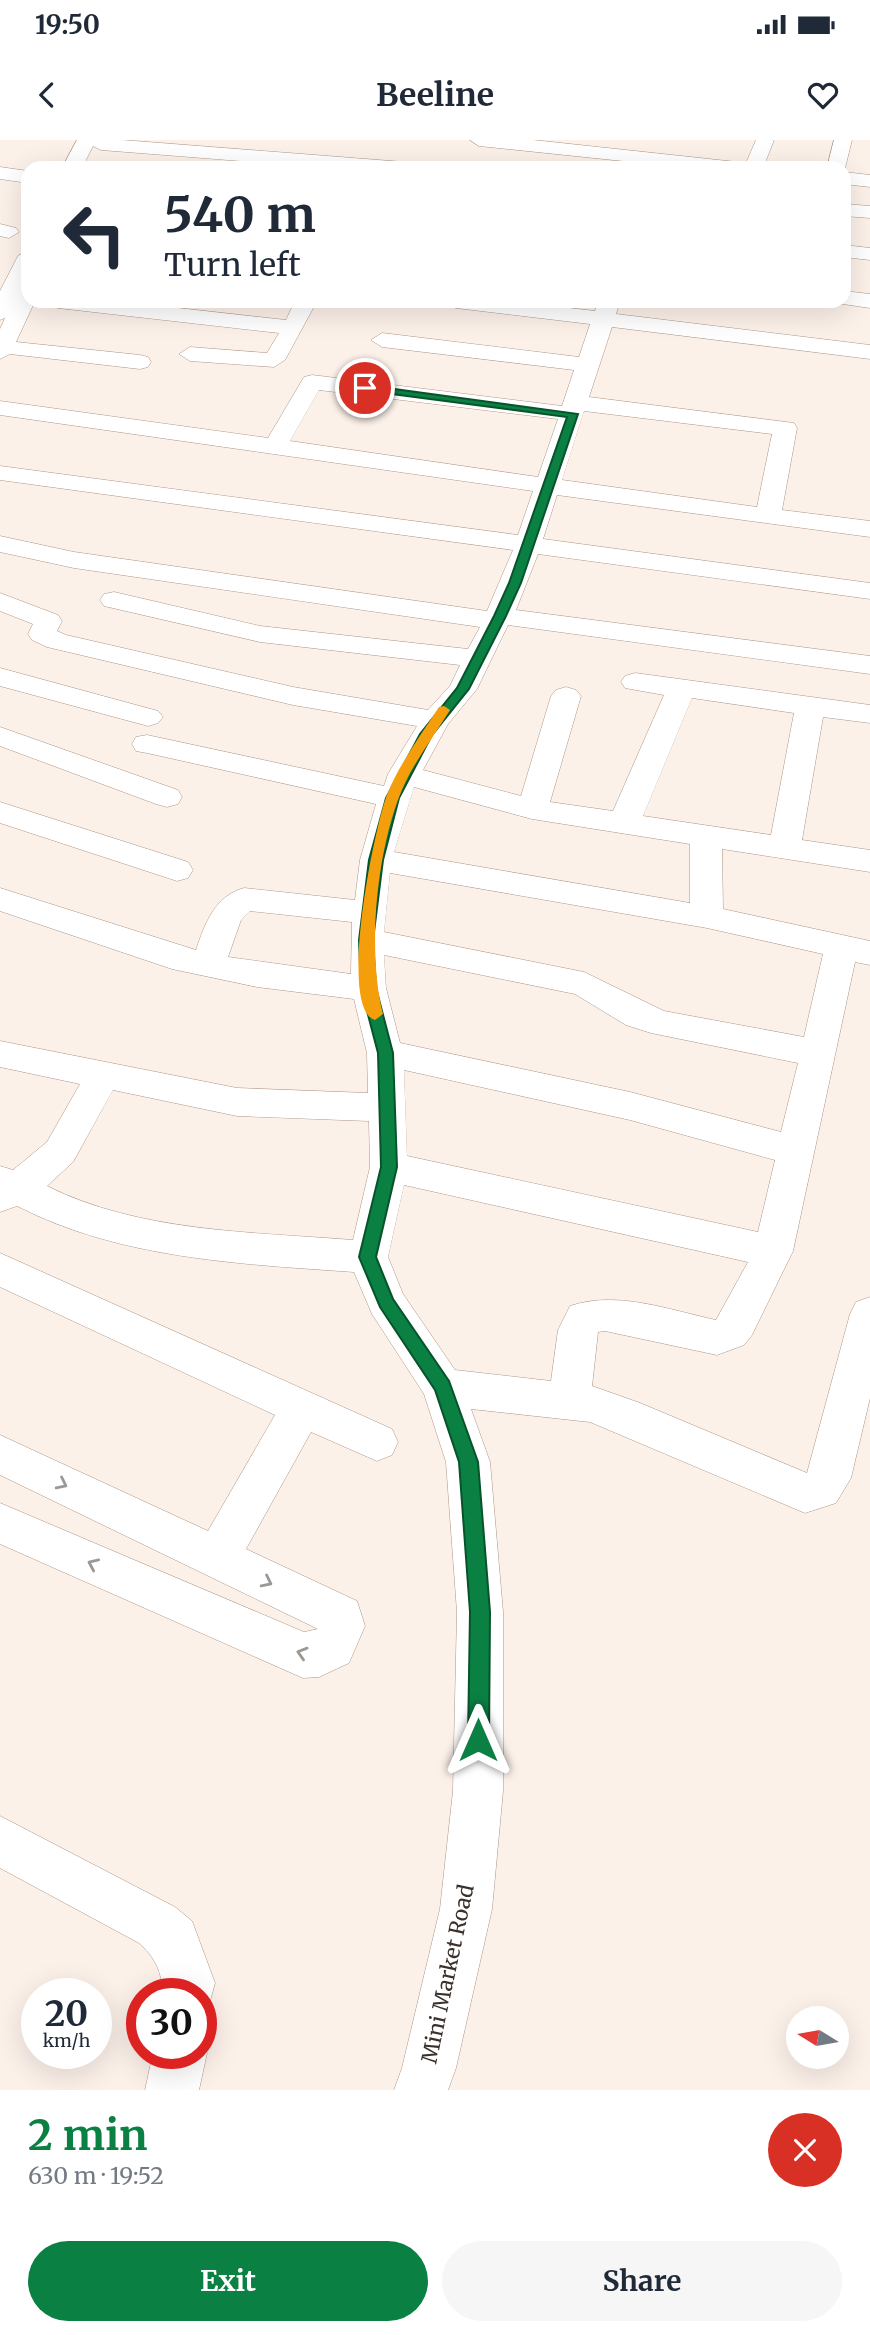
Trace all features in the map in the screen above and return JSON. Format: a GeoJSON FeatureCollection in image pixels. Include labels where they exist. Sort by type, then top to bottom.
{"type":"FeatureCollection","features":[{"type":"Feature","properties":{"kind":"street"},"geometry":{"type":"LineString","coordinates":[[479,140],[692,161]]}},
{"type":"Feature","properties":{"kind":"street"},"geometry":{"type":"LineString","coordinates":[[756,161],[765,140]]}},
{"type":"Feature","properties":{"kind":"street"},"geometry":{"type":"LineString","coordinates":[[838,161],[843,140]]}},
{"type":"Feature","properties":{"kind":"street"},"geometry":{"type":"LineString","coordinates":[[77,161],[89,142]]}},
{"type":"Feature","properties":{"kind":"street"},"geometry":{"type":"LineString","coordinates":[[89,142],[89,161]]}},
{"type":"Feature","properties":{"kind":"street"},"geometry":{"type":"LineString","coordinates":[[89,142],[319,161]]}},
{"type":"Feature","properties":{"kind":"street"},"geometry":{"type":"LineString","coordinates":[[0,173],[21,176]]}},
{"type":"Feature","properties":{"kind":"street"},"geometry":{"type":"LineString","coordinates":[[851,179],[870,181]]}},
{"type":"Feature","properties":{"kind":"street"},"geometry":{"type":"LineString","coordinates":[[851,210],[870,212]]}},
{"type":"Feature","properties":{"kind":"street"},"geometry":{"type":"LineString","coordinates":[[851,252],[870,254]]}},
{"type":"Feature","properties":{"kind":"street"},"geometry":{"type":"LineString","coordinates":[[0,314],[21,270]]}},
{"type":"Feature","properties":{"kind":"street"},"geometry":{"type":"LineString","coordinates":[[851,300],[870,302]]}},
{"type":"Feature","properties":{"kind":"street"},"geometry":{"type":"LineString","coordinates":[[21,308],[1,349],[139,362]]}},
{"type":"Feature","properties":{"kind":"street"},"geometry":{"type":"LineString","coordinates":[[119,308],[292,328]]}},
{"type":"Feature","properties":{"kind":"street"},"geometry":{"type":"LineString","coordinates":[[190,354],[274,360],[302,308]]}},
{"type":"Feature","properties":{"kind":"street"},"geometry":{"type":"LineString","coordinates":[[587,308],[870,352]]}},
{"type":"Feature","properties":{"kind":"street"},"geometry":{"type":"LineString","coordinates":[[6,1188],[85,1220],[160,1236],[231,1247],[368,1257],[389,1167],[385,1053],[369,988],[368,926],[376,860],[398,786],[435,720],[463,689],[498,618],[548,488],[606,309]]}},
{"type":"Feature","properties":{"kind":"street"},"geometry":{"type":"LineString","coordinates":[[382,340],[589,365]]}},
{"type":"Feature","properties":{"kind":"street"},"geometry":{"type":"LineString","coordinates":[[276,445],[312,382],[785,428],[768,516]]}},
{"type":"Feature","properties":{"kind":"street"},"geometry":{"type":"LineString","coordinates":[[0,408],[276,445],[548,488],[870,529]]}},
{"type":"Feature","properties":{"kind":"street"},"geometry":{"type":"LineString","coordinates":[[0,473],[870,591]]}},
{"type":"Feature","properties":{"kind":"street"},"geometry":{"type":"LineString","coordinates":[[0,544],[74,560],[498,618],[870,664]]}},
{"type":"Feature","properties":{"kind":"street"},"geometry":{"type":"LineString","coordinates":[[114,600],[260,634],[479,659]]}},
{"type":"Feature","properties":{"kind":"street"},"geometry":{"type":"LineString","coordinates":[[0,601],[48,621],[42,634],[57,641],[293,696],[435,720]]}},
{"type":"Feature","properties":{"kind":"street"},"geometry":{"type":"LineString","coordinates":[[5,685],[57,641]]}},
{"type":"Feature","properties":{"kind":"street"},"geometry":{"type":"LineString","coordinates":[[635,682],[870,714]]}},
{"type":"Feature","properties":{"kind":"street"},"geometry":{"type":"LineString","coordinates":[[5,685],[147,730],[398,786],[870,861]]}},
{"type":"Feature","properties":{"kind":"street"},"geometry":{"type":"LineString","coordinates":[[624,823],[681,689]]}},
{"type":"Feature","properties":{"kind":"street"},"geometry":{"type":"LineString","coordinates":[[533,809],[566,696]]}},
{"type":"Feature","properties":{"kind":"street"},"geometry":{"type":"LineString","coordinates":[[784,849],[801,768],[810,705]]}},
{"type":"Feature","properties":{"kind":"street"},"geometry":{"type":"LineString","coordinates":[[0,736],[167,797]]}},
{"type":"Feature","properties":{"kind":"street"},"geometry":{"type":"LineString","coordinates":[[0,812],[177,870]]}},
{"type":"Feature","properties":{"kind":"street"},"geometry":{"type":"LineString","coordinates":[[706,836],[707,917]]}},
{"type":"Feature","properties":{"kind":"street"},"geometry":{"type":"LineString","coordinates":[[376,860],[707,917],[856,950],[817,1053],[773,1251],[738,1323],[730,1333],[718,1338],[605,1314],[584,1318],[578,1330],[569,1401]]}},
{"type":"Feature","properties":{"kind":"street"},"geometry":{"type":"LineString","coordinates":[[0,899],[172,957],[257,975],[369,988]]}},
{"type":"Feature","properties":{"kind":"street"},"geometry":{"type":"LineString","coordinates":[[208,965],[226,916],[234,904],[244,899],[368,926],[584,984],[638,1016],[663,1024],[817,1053]]}},
{"type":"Feature","properties":{"kind":"street"},"geometry":{"type":"LineString","coordinates":[[385,1053],[631,1106],[797,1151]]}},
{"type":"Feature","properties":{"kind":"street"},"geometry":{"type":"LineString","coordinates":[[0,1054],[237,1102],[385,1108]]}},
{"type":"Feature","properties":{"kind":"street"},"geometry":{"type":"LineString","coordinates":[[6,1188],[60,1152],[103,1075]]}},
{"type":"Feature","properties":{"kind":"street"},"geometry":{"type":"LineString","coordinates":[[389,1167],[773,1251]]}},
{"type":"Feature","properties":{"kind":"street","name":"Mini Market Road"},"geometry":{"type":"LineString","coordinates":[[368,1257],[386,1302],[443,1387],[468,1462],[480,1612],[478,1791],[466,1909],[429,2068],[421,2090]]}},
{"type":"Feature","properties":{"kind":"street"},"geometry":{"type":"LineString","coordinates":[[0,1269],[377,1442]]}},
{"type":"Feature","properties":{"kind":"street"},"geometry":{"type":"LineString","coordinates":[[443,1387],[569,1401],[625,1416],[800,1493],[813,1494],[823,1489],[829,1478],[869,1324]]}},
{"type":"Feature","properties":{"kind":"street"},"geometry":{"type":"LineString","coordinates":[[217,1558],[302,1407]]}},
{"type":"Feature","properties":{"kind":"street"},"geometry":{"type":"LineString","coordinates":[[0,1454],[341,1617],[343,1627],[331,1651],[318,1657],[303,1655],[0,1523]]}},
{"type":"Feature","properties":{"kind":"street"},"geometry":{"type":"LineString","coordinates":[[0,1841],[157,1925],[174,1938],[187,1978]]}},
{"type":"Feature","properties":{"kind":"street"},"geometry":{"type":"LineString","coordinates":[[172,2090],[177,2069]]}},
{"type":"Feature","properties":{"kind":"slow traffic"},"geometry":{"type":"LineString","coordinates":[[375,1014],[369,988],[366,940],[376,860],[393,798],[403,774],[417,747],[444,710]]}},
{"type":"Feature","properties":{"kind":"route"},"geometry":{"type":"LineString","coordinates":[[365,388],[573,414],[515,583],[500,616],[463,689],[435,720],[417,747],[393,798],[376,860],[366,940],[369,988],[385,1053],[389,1167],[368,1257],[386,1302],[443,1387],[468,1462],[480,1612],[478,1740]]}}]}
